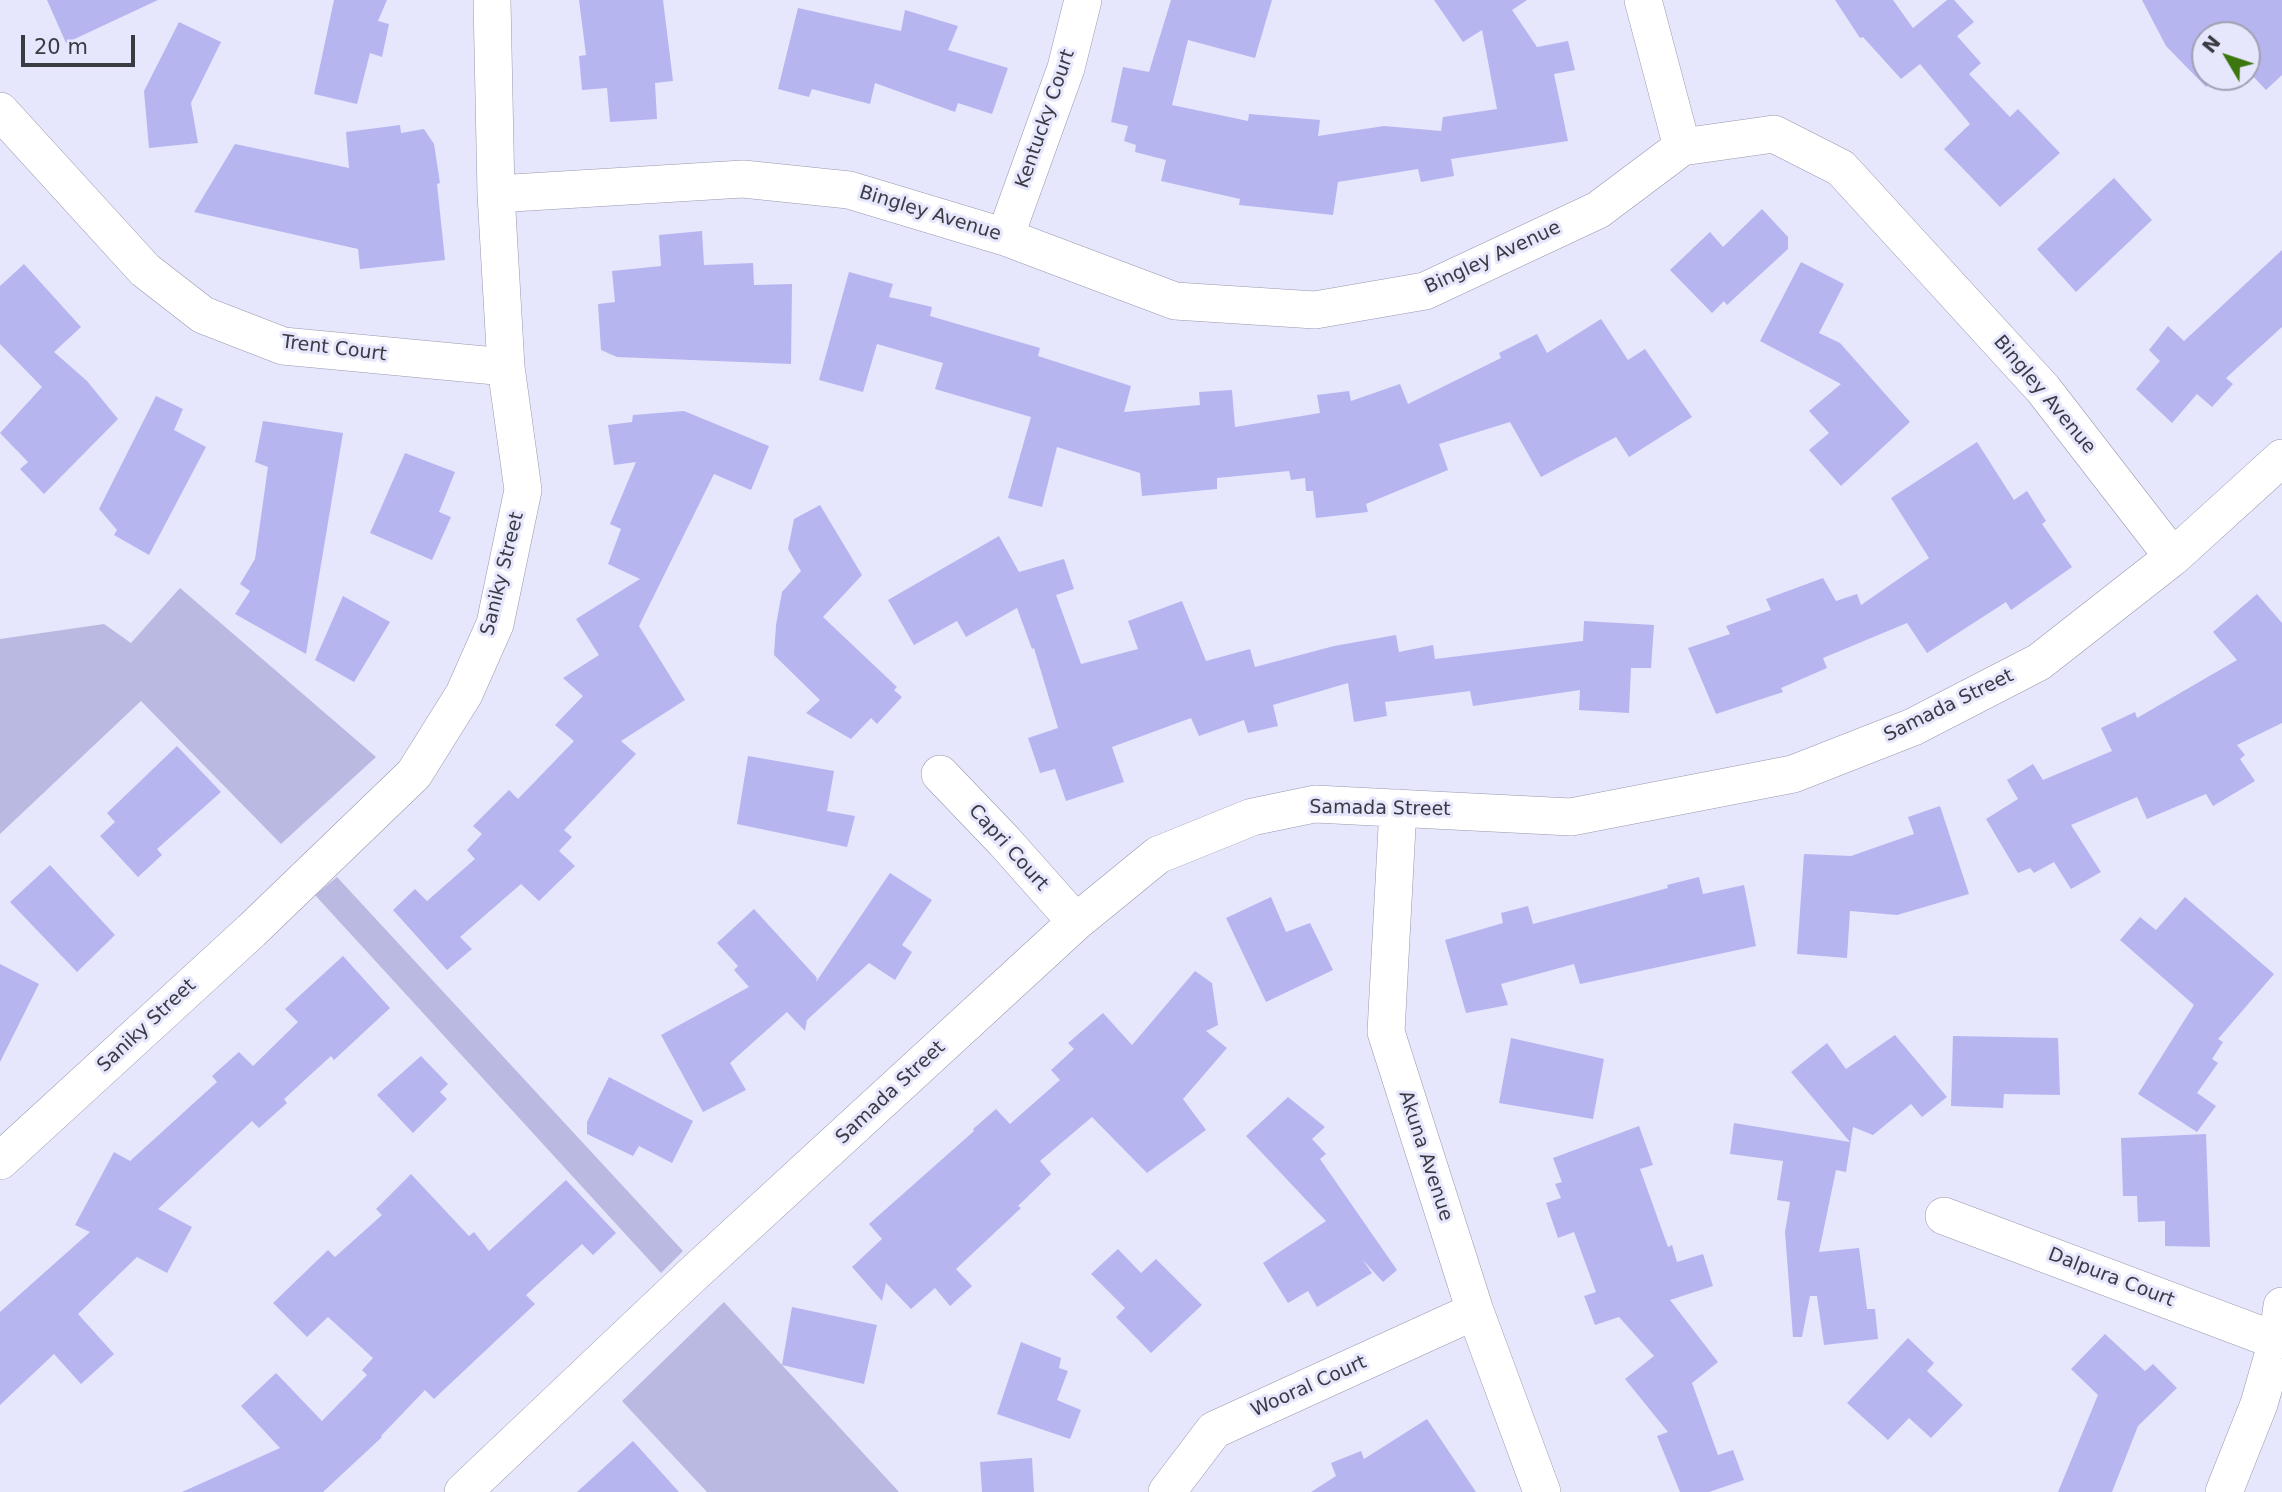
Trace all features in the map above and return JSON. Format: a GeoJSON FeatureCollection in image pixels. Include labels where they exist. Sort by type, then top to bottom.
{"type":"FeatureCollection","features":[{"type":"Feature","properties":{"kind":"street","name":"Saniky Street"},"geometry":{"type":"LineString","coordinates":[[0,1161],[251,931],[414,774],[464,694],[495,624],[523,490],[506,367],[496,194],[492,0]]}},
{"type":"Feature","properties":{"kind":"street","name":"Kentucky Court"},"geometry":{"type":"LineString","coordinates":[[1005,237],[1066,68],[1083,0]]}},
{"type":"Feature","properties":{"kind":"street"},"geometry":{"type":"LineString","coordinates":[[1643,0],[1682,146]]}},
{"type":"Feature","properties":{"kind":"street","name":"Trent Court"},"geometry":{"type":"LineString","coordinates":[[0,111],[145,270],[203,315],[283,346],[506,367]]}},
{"type":"Feature","properties":{"kind":"street","name":"Bingley Avenue"},"geometry":{"type":"LineString","coordinates":[[496,194],[743,178],[849,190],[1005,237],[1175,301],[1315,310],[1425,292],[1598,210],[1682,146],[1774,134],[1841,168],[2043,389],[2173,557]]}},
{"type":"Feature","properties":{"kind":"street","name":"Samada Street"},"geometry":{"type":"LineString","coordinates":[[463,1492],[701,1267],[1076,922],[1158,855],[1252,817],[1315,804],[1571,817],[1793,774],[1913,727],[2039,662],[2173,557],[2282,458]]}},
{"type":"Feature","properties":{"kind":"street","name":"Capri Court"},"geometry":{"type":"LineString","coordinates":[[940,774],[1076,922]]}},
{"type":"Feature","properties":{"kind":"street","name":"Akuna Avenue"},"geometry":{"type":"LineString","coordinates":[[1398,808],[1386,1032],[1475,1311],[1542,1492]]}},
{"type":"Feature","properties":{"kind":"street","name":"Dalpura Court"},"geometry":{"type":"LineString","coordinates":[[1944,1216],[2280,1323]]}},
{"type":"Feature","properties":{"kind":"street","name":"Wooral Court"},"geometry":{"type":"LineString","coordinates":[[1167,1492],[1214,1430],[1475,1311]]}},
{"type":"Feature","properties":{"kind":"street"},"geometry":{"type":"LineString","coordinates":[[2224,1492],[2259,1404],[2280,1323]]}},
{"type":"Feature","properties":{"kind":"shaded area"},"geometry":{"type":"Polygon","coordinates":[[[180,588],[376,757],[281,844],[141,701],[0,834],[0,639],[104,624],[131,643],[180,588]]]}},
{"type":"Feature","properties":{"kind":"shaded area"},"geometry":{"type":"Polygon","coordinates":[[[337,877],[683,1251],[661,1273],[315,895],[337,877]]]}},
{"type":"Feature","properties":{"kind":"shaded area"},"geometry":{"type":"Polygon","coordinates":[[[724,1302],[899,1492],[707,1492],[622,1401],[724,1302]]]}},
{"type":"Feature","properties":{"kind":"building"},"geometry":{"type":"Polygon","coordinates":[[[47,0],[158,0],[66,43],[47,0]]]}},
{"type":"Feature","properties":{"kind":"building"},"geometry":{"type":"Polygon","coordinates":[[[334,0],[387,0],[378,21],[389,24],[382,57],[370,53],[357,104],[314,94],[334,0]]]}},
{"type":"Feature","properties":{"kind":"building"},"geometry":{"type":"Polygon","coordinates":[[[579,0],[663,0],[673,81],[655,83],[657,119],[610,122],[607,88],[582,90],[579,56],[586,55],[579,0]]]}},
{"type":"Feature","properties":{"kind":"building"},"geometry":{"type":"Polygon","coordinates":[[[1171,0],[1272,0],[1255,58],[1188,40],[1172,105],[1248,121],[1249,114],[1320,120],[1318,136],[1384,126],[1441,131],[1443,117],[1497,109],[1482,30],[1463,42],[1434,0],[1527,0],[1512,10],[1537,47],[1568,41],[1575,70],[1554,74],[1568,141],[1451,159],[1454,176],[1421,182],[1418,169],[1338,182],[1333,215],[1239,205],[1240,199],[1161,181],[1166,160],[1135,152],[1136,145],[1124,141],[1128,126],[1111,122],[1123,67],[1149,72],[1171,0]]]}},
{"type":"Feature","properties":{"kind":"building"},"geometry":{"type":"Polygon","coordinates":[[[1835,0],[1893,0],[1913,28],[1947,0],[1954,0],[1974,22],[1957,36],[1981,63],[1969,74],[2010,117],[2018,109],[2060,153],[2000,207],[1944,149],[1970,124],[1920,64],[1901,79],[1863,37],[1860,38],[1835,0]]]}},
{"type":"Feature","properties":{"kind":"building"},"geometry":{"type":"Polygon","coordinates":[[[2142,0],[2282,0],[2282,75],[2266,90],[2261,85],[2261,21],[2191,21],[2191,72],[2166,46],[2142,0]]]}},
{"type":"Feature","properties":{"kind":"building"},"geometry":{"type":"Polygon","coordinates":[[[798,8],[901,31],[905,10],[958,26],[948,50],[1008,68],[992,114],[958,103],[955,112],[875,83],[870,104],[812,89],[809,97],[778,89],[798,8]]]}},
{"type":"Feature","properties":{"kind":"building"},"geometry":{"type":"Polygon","coordinates":[[[179,22],[221,42],[191,103],[198,143],[149,148],[144,91],[179,22]]]}},
{"type":"Feature","properties":{"kind":"building"},"geometry":{"type":"Polygon","coordinates":[[[400,125],[401,133],[424,129],[434,144],[440,183],[437,184],[445,260],[360,269],[358,249],[194,212],[235,144],[349,168],[346,132],[400,125]]]}},
{"type":"Feature","properties":{"kind":"building"},"geometry":{"type":"Polygon","coordinates":[[[2114,178],[2152,220],[2076,292],[2037,249],[2114,178]]]}},
{"type":"Feature","properties":{"kind":"building"},"geometry":{"type":"Polygon","coordinates":[[[1762,209],[1788,237],[1788,249],[1727,305],[1724,301],[1712,313],[1670,270],[1710,232],[1723,247],[1762,209]]]}},
{"type":"Feature","properties":{"kind":"building"},"geometry":{"type":"Polygon","coordinates":[[[702,231],[704,265],[753,263],[754,285],[792,284],[791,364],[617,357],[601,350],[598,304],[615,302],[612,271],[661,266],[659,235],[702,231]]]}},
{"type":"Feature","properties":{"kind":"building"},"geometry":{"type":"Polygon","coordinates":[[[2282,250],[2282,327],[2226,378],[2233,384],[2212,407],[2197,394],[2172,423],[2136,389],[2160,361],[2149,350],[2168,326],[2184,341],[2282,250]]]}},
{"type":"Feature","properties":{"kind":"building"},"geometry":{"type":"Polygon","coordinates":[[[1801,262],[1844,284],[1819,333],[1840,343],[1910,422],[1841,486],[1809,450],[1829,433],[1809,411],[1841,384],[1760,341],[1801,262]]]}},
{"type":"Feature","properties":{"kind":"building"},"geometry":{"type":"Polygon","coordinates":[[[24,264],[81,327],[54,352],[87,381],[118,419],[44,494],[20,469],[28,462],[0,433],[42,387],[0,344],[0,286],[24,264]]]}},
{"type":"Feature","properties":{"kind":"building"},"geometry":{"type":"Polygon","coordinates":[[[849,272],[893,284],[889,297],[932,307],[930,316],[1040,348],[1038,356],[1131,386],[1124,412],[1200,405],[1199,392],[1232,390],[1235,427],[1320,413],[1317,395],[1349,391],[1351,401],[1400,384],[1408,404],[1501,358],[1499,353],[1537,334],[1547,353],[1601,319],[1628,360],[1645,349],[1692,417],[1629,457],[1616,437],[1541,477],[1510,422],[1439,444],[1448,470],[1366,504],[1368,512],[1316,518],[1313,491],[1306,491],[1305,478],[1291,480],[1289,471],[1217,478],[1217,489],[1142,496],[1140,473],[1057,447],[1042,507],[1008,498],[1031,417],[935,389],[943,363],[877,344],[863,392],[819,380],[849,272]]]}},
{"type":"Feature","properties":{"kind":"building"},"geometry":{"type":"Polygon","coordinates":[[[156,396],[183,409],[174,430],[206,447],[149,555],[114,535],[117,530],[99,509],[156,396]]]}},
{"type":"Feature","properties":{"kind":"building"},"geometry":{"type":"Polygon","coordinates":[[[684,411],[769,446],[751,490],[714,474],[639,626],[685,700],[621,741],[636,754],[564,830],[572,837],[559,851],[575,866],[539,901],[521,884],[460,937],[472,949],[447,970],[393,910],[415,889],[427,901],[475,859],[467,850],[482,834],[473,826],[509,790],[518,799],[574,741],[555,725],[583,696],[563,678],[599,655],[576,619],[640,579],[608,564],[621,529],[610,524],[636,462],[614,465],[608,425],[632,422],[633,415],[684,411]]]}},
{"type":"Feature","properties":{"kind":"building"},"geometry":{"type":"Polygon","coordinates":[[[263,421],[343,433],[306,654],[235,614],[250,591],[240,584],[255,559],[268,467],[255,462],[263,421]]]}},
{"type":"Feature","properties":{"kind":"building"},"geometry":{"type":"Polygon","coordinates":[[[1977,442],[2014,500],[2027,491],[2046,521],[2042,524],[2072,567],[2011,610],[2006,602],[1927,653],[1907,623],[1823,658],[1827,668],[1781,688],[1783,692],[1716,714],[1688,648],[1730,634],[1726,626],[1771,610],[1766,599],[1823,578],[1836,601],[1857,594],[1861,605],[1929,558],[1891,498],[1977,442]]]}},
{"type":"Feature","properties":{"kind":"building"},"geometry":{"type":"Polygon","coordinates":[[[405,453],[455,472],[439,512],[451,517],[432,560],[370,533],[405,453]]]}},
{"type":"Feature","properties":{"kind":"building"},"geometry":{"type":"Polygon","coordinates":[[[820,505],[862,575],[823,617],[897,687],[894,690],[902,697],[877,724],[871,718],[851,739],[806,713],[820,700],[774,655],[782,592],[801,571],[788,549],[794,519],[820,505]]]}},
{"type":"Feature","properties":{"kind":"building"},"geometry":{"type":"Polygon","coordinates":[[[999,536],[1019,572],[1064,559],[1074,589],[1056,595],[1081,664],[1138,649],[1128,621],[1182,601],[1206,661],[1250,649],[1255,667],[1334,646],[1396,635],[1399,652],[1433,645],[1435,659],[1583,641],[1584,621],[1654,625],[1651,668],[1631,668],[1629,713],[1579,710],[1580,690],[1473,706],[1470,691],[1385,702],[1387,716],[1354,722],[1348,683],[1273,705],[1278,726],[1248,733],[1244,720],[1199,736],[1191,718],[1112,747],[1124,782],[1066,801],[1055,769],[1040,773],[1028,738],[1058,728],[1034,648],[1032,649],[1017,608],[966,637],[957,621],[914,645],[888,600],[999,536]]]}},
{"type":"Feature","properties":{"kind":"building"},"geometry":{"type":"Polygon","coordinates":[[[2257,594],[2282,623],[2282,723],[2237,745],[2245,755],[2240,759],[2255,781],[2213,806],[2206,794],[2147,819],[2137,797],[2071,825],[2101,872],[2071,889],[2054,862],[2034,873],[2030,868],[2018,873],[1986,819],[2018,799],[2007,780],[2033,764],[2043,780],[2112,751],[2101,728],[2135,712],[2137,718],[2237,660],[2213,632],[2257,594]]]}},
{"type":"Feature","properties":{"kind":"building"},"geometry":{"type":"Polygon","coordinates":[[[343,596],[390,622],[354,682],[315,660],[343,596]]]}},
{"type":"Feature","properties":{"kind":"building"},"geometry":{"type":"Polygon","coordinates":[[[177,746],[221,792],[157,849],[162,855],[138,877],[100,836],[115,822],[107,813],[177,746]]]}},
{"type":"Feature","properties":{"kind":"building"},"geometry":{"type":"Polygon","coordinates":[[[748,756],[834,771],[827,811],[855,816],[847,847],[737,824],[748,756]]]}},
{"type":"Feature","properties":{"kind":"building"},"geometry":{"type":"Polygon","coordinates":[[[1940,806],[1969,894],[1897,915],[1850,911],[1847,958],[1797,954],[1804,854],[1851,856],[1914,834],[1908,817],[1940,806]]]}},
{"type":"Feature","properties":{"kind":"building"},"geometry":{"type":"Polygon","coordinates":[[[50,865],[115,935],[77,972],[10,902],[50,865]]]}},
{"type":"Feature","properties":{"kind":"building"},"geometry":{"type":"Polygon","coordinates":[[[890,873],[932,900],[902,945],[912,952],[895,980],[869,963],[807,1020],[805,1031],[787,1012],[730,1063],[746,1090],[703,1112],[661,1035],[749,987],[734,970],[738,966],[717,943],[754,909],[817,978],[816,982],[890,873]]]}},
{"type":"Feature","properties":{"kind":"building"},"geometry":{"type":"Polygon","coordinates":[[[1699,877],[1703,894],[1744,885],[1756,946],[1580,984],[1574,964],[1501,984],[1508,1005],[1466,1013],[1445,940],[1503,923],[1501,913],[1528,906],[1533,924],[1668,888],[1667,885],[1699,877]]]}},
{"type":"Feature","properties":{"kind":"building"},"geometry":{"type":"Polygon","coordinates":[[[1271,897],[1286,932],[1310,923],[1333,970],[1266,1002],[1226,918],[1271,897]]]}},
{"type":"Feature","properties":{"kind":"building"},"geometry":{"type":"Polygon","coordinates":[[[2185,897],[2274,974],[2218,1039],[2223,1042],[2212,1059],[2218,1063],[2197,1093],[2216,1106],[2197,1132],[2138,1094],[2194,1005],[2120,940],[2140,917],[2156,930],[2185,897]]]}},
{"type":"Feature","properties":{"kind":"building"},"geometry":{"type":"Polygon","coordinates":[[[343,956],[390,1008],[334,1060],[331,1056],[284,1099],[287,1103],[259,1128],[252,1121],[158,1209],[192,1227],[167,1273],[137,1257],[78,1314],[114,1354],[81,1384],[54,1354],[0,1405],[0,1312],[90,1232],[75,1225],[114,1152],[130,1161],[217,1082],[212,1076],[239,1052],[253,1066],[298,1022],[285,1009],[343,956]]]}},
{"type":"Feature","properties":{"kind":"building"},"geometry":{"type":"Polygon","coordinates":[[[0,964],[39,984],[0,1062],[0,964]]]}},
{"type":"Feature","properties":{"kind":"building"},"geometry":{"type":"Polygon","coordinates":[[[1195,971],[1212,983],[1218,1025],[1206,1031],[1227,1048],[1183,1099],[1206,1130],[1147,1173],[1092,1117],[1040,1161],[1051,1174],[1018,1206],[1021,1208],[956,1269],[972,1286],[950,1306],[935,1288],[911,1309],[886,1283],[882,1301],[852,1267],[882,1239],[869,1224],[996,1109],[1010,1124],[1060,1080],[1051,1070],[1074,1049],[1068,1043],[1103,1013],[1132,1045],[1195,971]]]}},
{"type":"Feature","properties":{"kind":"building"},"geometry":{"type":"Polygon","coordinates":[[[1895,1035],[1947,1097],[1922,1117],[1911,1104],[1873,1135],[1853,1127],[1846,1172],[1836,1170],[1819,1252],[1859,1248],[1867,1309],[1875,1309],[1878,1339],[1824,1345],[1817,1296],[1810,1296],[1802,1337],[1793,1337],[1785,1232],[1790,1202],[1777,1200],[1783,1161],[1730,1154],[1734,1123],[1850,1142],[1791,1072],[1827,1043],[1846,1069],[1895,1035]]]}},
{"type":"Feature","properties":{"kind":"building"},"geometry":{"type":"Polygon","coordinates":[[[1953,1036],[2058,1038],[2060,1095],[2004,1094],[2003,1108],[1951,1106],[1953,1036]]]}},
{"type":"Feature","properties":{"kind":"building"},"geometry":{"type":"Polygon","coordinates":[[[1511,1038],[1604,1059],[1593,1119],[1499,1103],[1511,1038]]]}},
{"type":"Feature","properties":{"kind":"building"},"geometry":{"type":"Polygon","coordinates":[[[421,1056],[448,1084],[440,1092],[447,1099],[413,1133],[377,1095],[421,1056]]]}},
{"type":"Feature","properties":{"kind":"building"},"geometry":{"type":"Polygon","coordinates":[[[609,1077],[693,1121],[672,1163],[639,1146],[633,1156],[587,1134],[587,1122],[609,1077]]]}},
{"type":"Feature","properties":{"kind":"building"},"geometry":{"type":"Polygon","coordinates":[[[1288,1097],[1325,1127],[1312,1139],[1326,1154],[1320,1159],[1397,1270],[1383,1282],[1362,1259],[1372,1273],[1317,1307],[1308,1291],[1288,1303],[1263,1263],[1326,1221],[1246,1136],[1288,1097]]]}},
{"type":"Feature","properties":{"kind":"building"},"geometry":{"type":"Polygon","coordinates":[[[1639,1126],[1653,1165],[1640,1169],[1668,1247],[1672,1245],[1677,1262],[1703,1254],[1713,1286],[1670,1300],[1718,1362],[1692,1383],[1718,1455],[1733,1450],[1744,1480],[1709,1492],[1680,1492],[1657,1436],[1668,1432],[1625,1379],[1654,1356],[1619,1317],[1595,1325],[1584,1296],[1596,1292],[1574,1232],[1558,1238],[1546,1203],[1561,1198],[1555,1184],[1562,1182],[1553,1158],[1639,1126]]]}},
{"type":"Feature","properties":{"kind":"building"},"geometry":{"type":"Polygon","coordinates":[[[2206,1134],[2210,1247],[2165,1246],[2165,1221],[2138,1222],[2137,1196],[2123,1196],[2121,1138],[2206,1134]]]}},
{"type":"Feature","properties":{"kind":"building"},"geometry":{"type":"Polygon","coordinates":[[[411,1174],[469,1236],[474,1232],[489,1251],[566,1180],[616,1233],[593,1255],[582,1244],[526,1295],[535,1304],[434,1399],[425,1390],[382,1437],[323,1492],[182,1492],[280,1448],[241,1406],[276,1373],[322,1421],[367,1375],[362,1370],[373,1358],[328,1317],[307,1337],[273,1303],[328,1250],[335,1257],[382,1215],[376,1209],[411,1174]]]}},
{"type":"Feature","properties":{"kind":"building"},"geometry":{"type":"Polygon","coordinates":[[[1118,1249],[1141,1273],[1156,1259],[1202,1305],[1151,1353],[1116,1317],[1125,1308],[1091,1274],[1118,1249]]]}},
{"type":"Feature","properties":{"kind":"building"},"geometry":{"type":"Polygon","coordinates":[[[792,1307],[877,1325],[864,1384],[782,1365],[792,1307]]]}},
{"type":"Feature","properties":{"kind":"building"},"geometry":{"type":"Polygon","coordinates":[[[2105,1334],[2145,1371],[2153,1364],[2177,1388],[2138,1426],[2112,1492],[2058,1492],[2098,1395],[2071,1369],[2105,1334]]]}},
{"type":"Feature","properties":{"kind":"building"},"geometry":{"type":"Polygon","coordinates":[[[1908,1338],[1934,1363],[1927,1371],[1963,1405],[1931,1438],[1909,1418],[1888,1440],[1847,1403],[1908,1338]]]}},
{"type":"Feature","properties":{"kind":"building"},"geometry":{"type":"Polygon","coordinates":[[[1021,1342],[1061,1358],[1059,1368],[1068,1371],[1057,1400],[1081,1410],[1070,1439],[997,1414],[1021,1342]]]}},
{"type":"Feature","properties":{"kind":"building"},"geometry":{"type":"Polygon","coordinates":[[[1427,1419],[1476,1492],[1311,1492],[1336,1476],[1331,1463],[1361,1451],[1364,1459],[1427,1419]]]}},
{"type":"Feature","properties":{"kind":"building"},"geometry":{"type":"Polygon","coordinates":[[[633,1441],[679,1492],[577,1492],[633,1441]]]}},
{"type":"Feature","properties":{"kind":"building"},"geometry":{"type":"Polygon","coordinates":[[[1032,1458],[1034,1492],[982,1492],[980,1462],[1032,1458]]]}}]}
